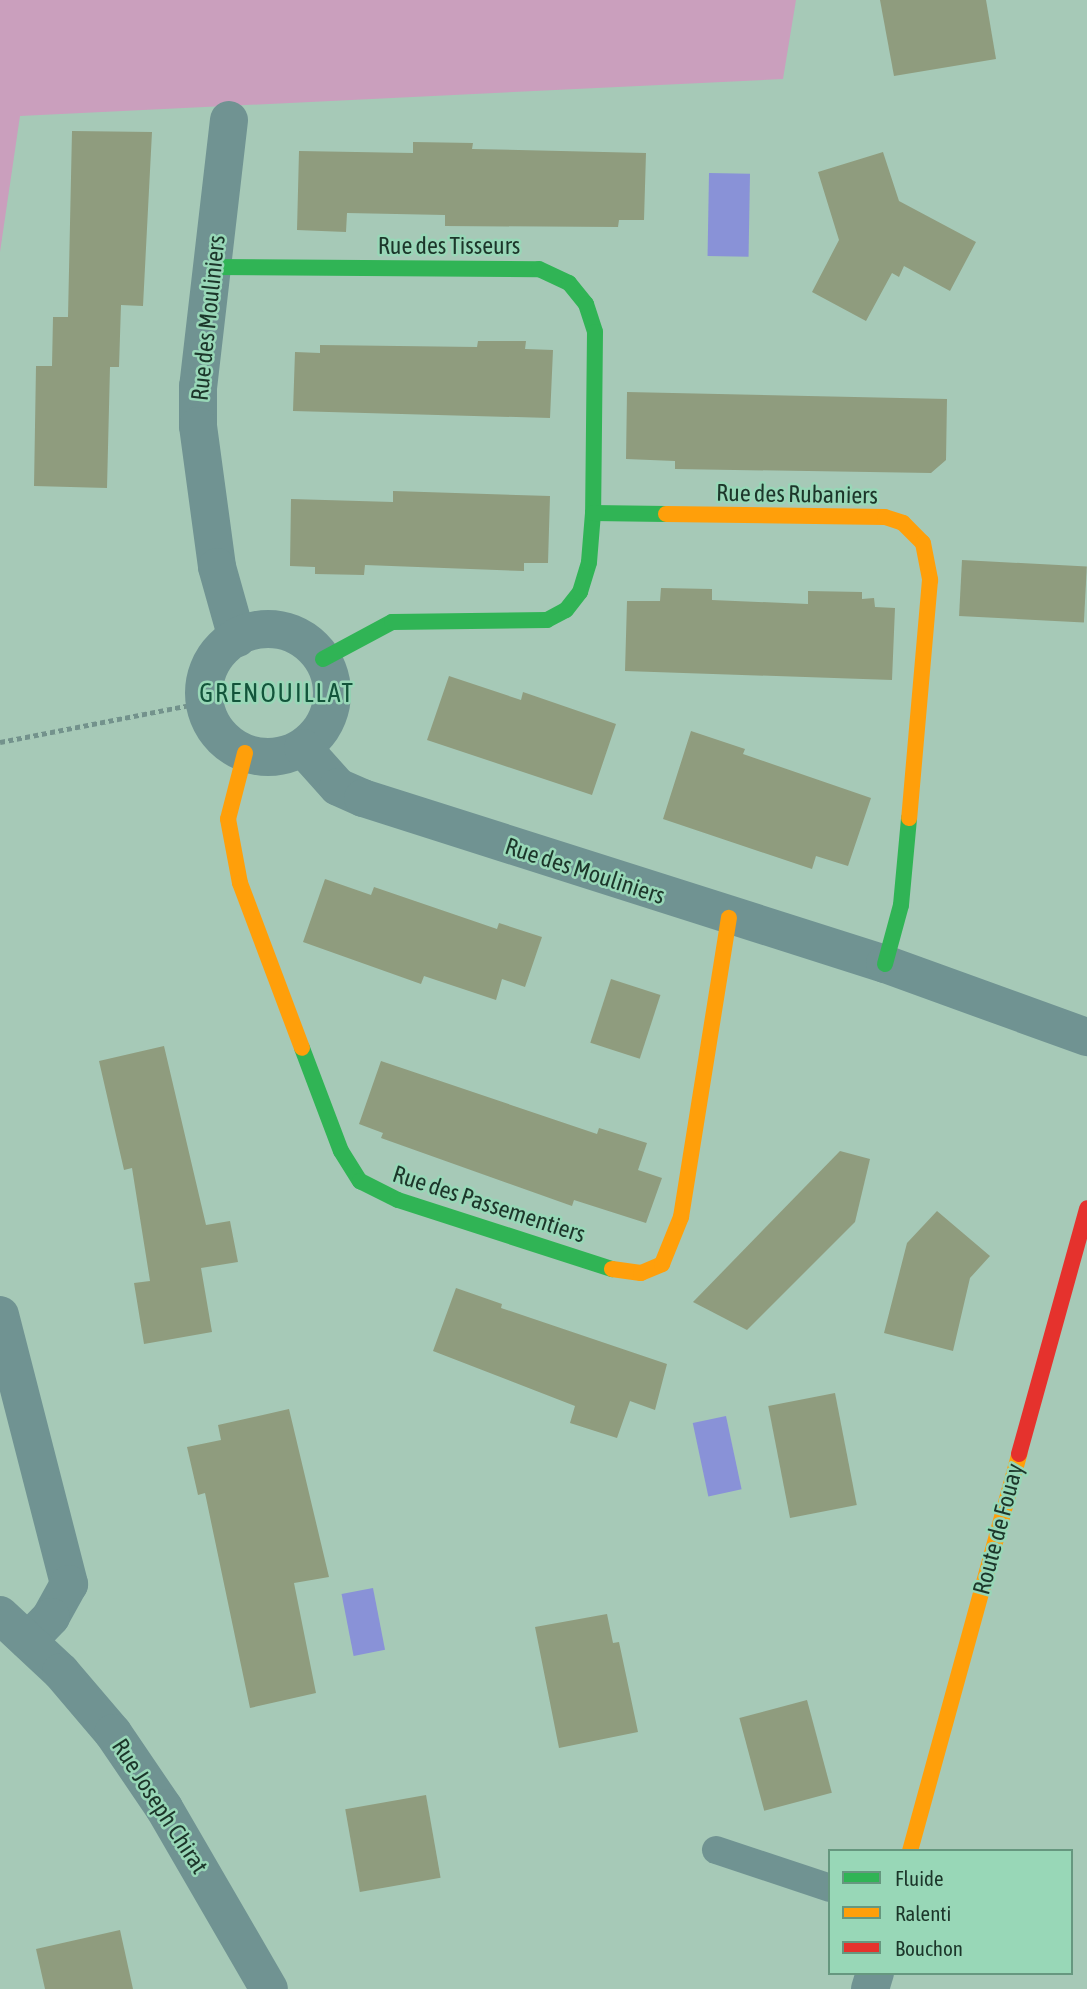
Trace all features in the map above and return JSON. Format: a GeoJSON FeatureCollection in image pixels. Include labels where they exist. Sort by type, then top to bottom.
{"type":"FeatureCollection","features":[{"type":"Feature","properties":{"kind":"street","name":"Rue des Mouliniers"},"geometry":{"type":"LineString","coordinates":[[229,120],[215,267],[198,386],[198,426],[217,567],[237,638]]}},
{"type":"Feature","properties":{"kind":"street","name":"Rue des Tisseurs"},"geometry":{"type":"LineString","coordinates":[[215,267],[539,269],[569,283],[586,304],[595,332],[593,513]]}},
{"type":"Feature","properties":{"kind":"street"},"geometry":{"type":"LineString","coordinates":[[323,659],[392,622],[547,620],[566,610],[580,592],[589,562],[593,513]]}},
{"type":"Feature","properties":{"kind":"street","name":"Rue des Rubaniers"},"geometry":{"type":"LineString","coordinates":[[593,513],[885,517],[903,523],[923,543],[930,580],[901,905],[885,964]]}},
{"type":"Feature","properties":{"kind":"street"},"geometry":{"type":"LineString","coordinates":[[255,630],[294,634],[323,659],[332,678],[333,698],[323,726],[303,748],[265,758],[245,753],[218,734],[205,702],[211,666],[221,649],[255,630]]}},
{"type":"Feature","properties":{"kind":"street","name":"Rue des Mouliniers"},"geometry":{"type":"LineString","coordinates":[[303,748],[338,787],[363,798],[729,918],[885,964]]}},
{"type":"Feature","properties":{"kind":"street","name":"Rue des Passementiers"},"geometry":{"type":"LineString","coordinates":[[245,753],[231,795],[228,819],[240,883],[341,1151],[360,1181],[398,1200],[619,1271],[641,1273],[662,1264],[681,1217],[729,918]]}},
{"type":"Feature","properties":{"kind":"street"},"geometry":{"type":"LineString","coordinates":[[885,964],[1087,1037]]}},
{"type":"Feature","properties":{"kind":"street","name":"Route de Fouay"},"geometry":{"type":"LineString","coordinates":[[911,1849],[1087,1208]]}},
{"type":"Feature","properties":{"kind":"street"},"geometry":{"type":"LineString","coordinates":[[0,1315],[69,1584],[51,1617],[28,1641]]}},
{"type":"Feature","properties":{"kind":"street","name":"Rue Joseph Chirat"},"geometry":{"type":"LineString","coordinates":[[0,1615],[61,1672],[113,1733],[164,1808],[269,1989]]}},
{"type":"Feature","properties":{"kind":"lane"},"geometry":{"type":"LineString","coordinates":[[716,1850],[828,1887]]}},
{"type":"Feature","properties":{"kind":"path"},"geometry":{"type":"LineString","coordinates":[[0,742],[205,702]]}},
{"type":"Feature","properties":{"kind":"shaded area"},"geometry":{"type":"Polygon","coordinates":[[[0,0],[796,0],[783,79],[20,116],[0,252],[0,0]]]}},
{"type":"Feature","properties":{"kind":"water"},"geometry":{"type":"Polygon","coordinates":[[[709,173],[750,174],[749,257],[708,256],[709,173]]]}},
{"type":"Feature","properties":{"kind":"water"},"geometry":{"type":"Polygon","coordinates":[[[726,1416],[742,1489],[708,1496],[693,1423],[726,1416]]]}},
{"type":"Feature","properties":{"kind":"water"},"geometry":{"type":"Polygon","coordinates":[[[373,1588],[385,1650],[354,1656],[342,1594],[373,1588]]]}},
{"type":"Feature","properties":{"kind":"building"},"geometry":{"type":"Polygon","coordinates":[[[880,0],[986,0],[996,59],[894,76],[880,0]]]}},
{"type":"Feature","properties":{"kind":"building"},"geometry":{"type":"Polygon","coordinates":[[[72,131],[152,132],[143,306],[121,305],[119,367],[110,367],[107,488],[34,486],[36,366],[52,366],[53,317],[68,317],[72,131]]]}},
{"type":"Feature","properties":{"kind":"building"},"geometry":{"type":"Polygon","coordinates":[[[413,142],[473,143],[472,149],[646,153],[644,220],[619,220],[618,227],[445,226],[445,215],[347,213],[346,232],[297,230],[299,151],[413,153],[413,142]]]}},
{"type":"Feature","properties":{"kind":"building"},"geometry":{"type":"Polygon","coordinates":[[[883,152],[899,201],[976,242],[950,291],[904,266],[899,277],[892,273],[866,321],[812,292],[839,240],[818,172],[883,152]]]}},
{"type":"Feature","properties":{"kind":"building"},"geometry":{"type":"Polygon","coordinates":[[[478,341],[526,341],[525,349],[553,350],[550,418],[293,411],[295,352],[320,353],[320,345],[477,347],[478,341]]]}},
{"type":"Feature","properties":{"kind":"building"},"geometry":{"type":"Polygon","coordinates":[[[627,392],[947,399],[946,460],[931,473],[675,469],[675,461],[626,459],[627,392]]]}},
{"type":"Feature","properties":{"kind":"building"},"geometry":{"type":"Polygon","coordinates":[[[393,491],[550,496],[548,563],[524,563],[524,571],[365,565],[364,575],[315,574],[315,567],[290,566],[291,499],[393,502],[393,491]]]}},
{"type":"Feature","properties":{"kind":"building"},"geometry":{"type":"Polygon","coordinates":[[[962,560],[1087,567],[1084,622],[959,616],[962,560]]]}},
{"type":"Feature","properties":{"kind":"building"},"geometry":{"type":"Polygon","coordinates":[[[661,588],[712,589],[712,600],[808,604],[808,591],[862,592],[862,599],[874,598],[875,607],[895,608],[892,680],[625,671],[627,601],[660,601],[661,588]]]}},
{"type":"Feature","properties":{"kind":"building"},"geometry":{"type":"Polygon","coordinates":[[[449,676],[521,700],[523,692],[616,724],[592,795],[427,740],[449,676]]]}},
{"type":"Feature","properties":{"kind":"building"},"geometry":{"type":"Polygon","coordinates":[[[691,731],[745,749],[743,754],[871,798],[848,866],[816,856],[812,869],[663,819],[691,731]]]}},
{"type":"Feature","properties":{"kind":"building"},"geometry":{"type":"Polygon","coordinates":[[[325,879],[371,895],[374,887],[497,929],[499,923],[542,937],[525,987],[502,979],[496,1000],[424,976],[421,984],[303,942],[325,879]]]}},
{"type":"Feature","properties":{"kind":"building"},"geometry":{"type":"Polygon","coordinates":[[[611,979],[660,995],[640,1059],[590,1043],[611,979]]]}},
{"type":"Feature","properties":{"kind":"building"},"geometry":{"type":"Polygon","coordinates":[[[164,1046],[206,1225],[230,1221],[238,1262],[201,1268],[212,1332],[144,1344],[134,1283],[150,1281],[132,1168],[124,1170],[99,1061],[164,1046]]]}},
{"type":"Feature","properties":{"kind":"building"},"geometry":{"type":"Polygon","coordinates":[[[381,1061],[597,1134],[599,1128],[647,1143],[638,1170],[662,1178],[646,1223],[574,1200],[572,1206],[381,1138],[383,1133],[359,1124],[381,1061]]]}},
{"type":"Feature","properties":{"kind":"building"},"geometry":{"type":"Polygon","coordinates":[[[840,1151],[870,1159],[855,1222],[747,1330],[693,1302],[840,1151]]]}},
{"type":"Feature","properties":{"kind":"building"},"geometry":{"type":"Polygon","coordinates":[[[937,1211],[990,1256],[970,1278],[953,1351],[884,1333],[907,1243],[937,1211]]]}},
{"type":"Feature","properties":{"kind":"building"},"geometry":{"type":"Polygon","coordinates":[[[456,1288],[502,1304],[501,1308],[667,1364],[655,1410],[630,1401],[617,1438],[570,1423],[575,1406],[433,1351],[456,1288]]]}},
{"type":"Feature","properties":{"kind":"building"},"geometry":{"type":"Polygon","coordinates":[[[835,1393],[857,1505],[790,1518],[768,1406],[835,1393]]]}},
{"type":"Feature","properties":{"kind":"building"},"geometry":{"type":"Polygon","coordinates":[[[289,1409],[329,1577],[294,1583],[316,1693],[250,1708],[205,1493],[198,1495],[187,1447],[221,1440],[218,1425],[289,1409]]]}},
{"type":"Feature","properties":{"kind":"building"},"geometry":{"type":"Polygon","coordinates":[[[607,1614],[613,1643],[619,1642],[638,1732],[559,1748],[535,1627],[607,1614]]]}},
{"type":"Feature","properties":{"kind":"building"},"geometry":{"type":"Polygon","coordinates":[[[807,1700],[832,1793],[764,1811],[739,1718],[807,1700]]]}},
{"type":"Feature","properties":{"kind":"building"},"geometry":{"type":"Polygon","coordinates":[[[426,1795],[441,1878],[360,1892],[345,1809],[426,1795]]]}},
{"type":"Feature","properties":{"kind":"building"},"geometry":{"type":"Polygon","coordinates":[[[120,1930],[133,1989],[45,1989],[36,1949],[120,1930]]]}},
{"type":"Feature","properties":{"kind":"traffic: fast"},"geometry":{"type":"LineString","coordinates":[[215,267],[539,269],[569,283],[586,304],[595,332],[593,513]]}},
{"type":"Feature","properties":{"kind":"traffic: fast"},"geometry":{"type":"LineString","coordinates":[[323,659],[392,622],[547,620],[566,610],[580,592],[589,562],[593,513],[666,514]]}},
{"type":"Feature","properties":{"kind":"traffic: fast"},"geometry":{"type":"LineString","coordinates":[[885,964],[901,905],[909,818]]}},
{"type":"Feature","properties":{"kind":"traffic: fast"},"geometry":{"type":"LineString","coordinates":[[302,1048],[341,1151],[360,1181],[398,1200],[612,1269]]}},
{"type":"Feature","properties":{"kind":"traffic: slow"},"geometry":{"type":"LineString","coordinates":[[666,514],[885,517],[903,523],[923,543],[930,580],[909,818]]}},
{"type":"Feature","properties":{"kind":"traffic: slow"},"geometry":{"type":"LineString","coordinates":[[245,753],[228,819],[240,883],[302,1048]]}},
{"type":"Feature","properties":{"kind":"traffic: slow"},"geometry":{"type":"LineString","coordinates":[[612,1269],[641,1273],[662,1264],[681,1217],[729,918]]}},
{"type":"Feature","properties":{"kind":"traffic: slow"},"geometry":{"type":"LineString","coordinates":[[911,1849],[1019,1454]]}},
{"type":"Feature","properties":{"kind":"traffic: jam"},"geometry":{"type":"LineString","coordinates":[[1019,1454],[1087,1208]]}},
{"type":"Feature","properties":{"kind":"district","name":"GRENOUILLAT"},"geometry":{"type":"Point","coordinates":[277,694]}}]}
